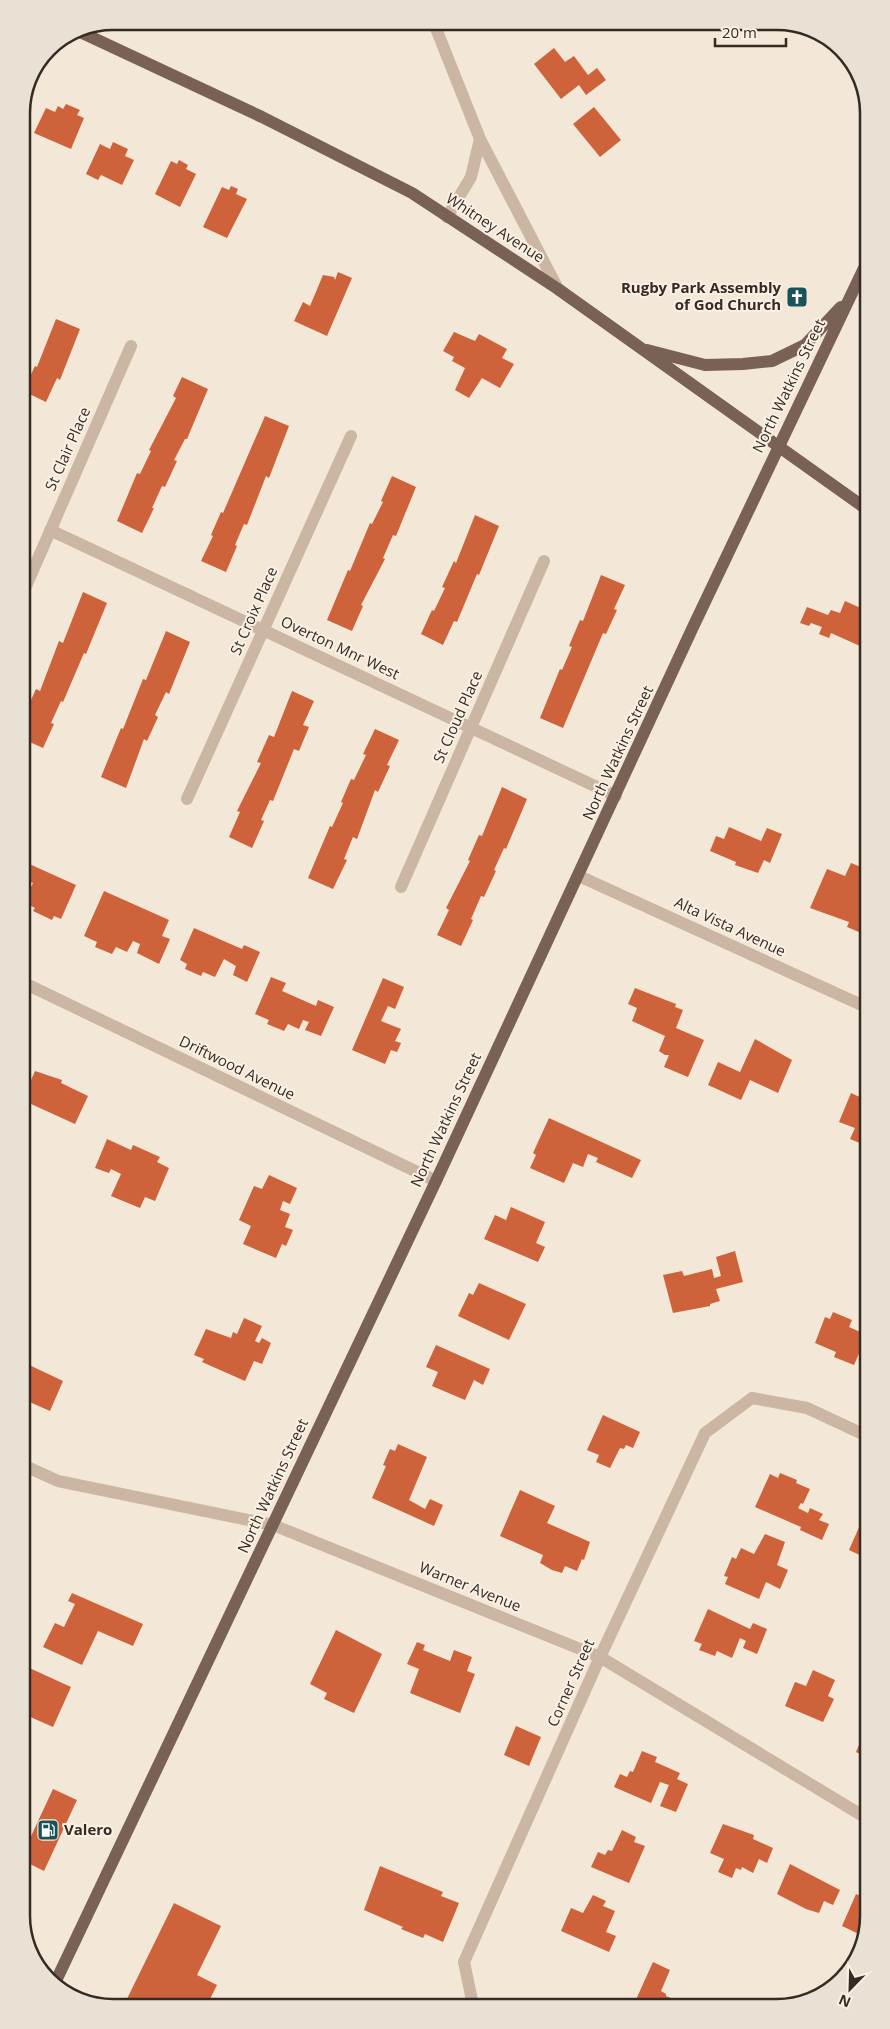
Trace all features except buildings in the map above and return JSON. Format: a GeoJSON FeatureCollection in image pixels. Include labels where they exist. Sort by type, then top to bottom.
{"type":"FeatureCollection","features":[{"type":"Feature","properties":{"kind":"main road","name":"Whitney Avenue"},"geometry":{"type":"LineString","coordinates":[[85,34],[262,117],[412,194],[558,289],[860,504]]}},
{"type":"Feature","properties":{"kind":"main road","name":"North Watkins Street"},"geometry":{"type":"LineString","coordinates":[[57,1978],[436,1181],[778,447],[860,276]]}},
{"type":"Feature","properties":{"kind":"main road"},"geometry":{"type":"LineString","coordinates":[[641,348],[705,364],[743,364],[772,361],[805,345],[849,298]]}},
{"type":"Feature","properties":{"kind":"street"},"geometry":{"type":"LineString","coordinates":[[437,30],[480,139],[558,289]]}},
{"type":"Feature","properties":{"kind":"street"},"geometry":{"type":"LineString","coordinates":[[447,217],[471,176],[480,139]]}},
{"type":"Feature","properties":{"kind":"street","name":"St Clair Place"},"geometry":{"type":"LineString","coordinates":[[30,577],[131,346]]}},
{"type":"Feature","properties":{"kind":"street","name":"St Croix Place"},"geometry":{"type":"LineString","coordinates":[[187,799],[351,436]]}},
{"type":"Feature","properties":{"kind":"street","name":"Overton Mnr West"},"geometry":{"type":"LineString","coordinates":[[50,530],[616,796]]}},
{"type":"Feature","properties":{"kind":"street","name":"St Cloud Place"},"geometry":{"type":"LineString","coordinates":[[401,887],[544,561]]}},
{"type":"Feature","properties":{"kind":"street","name":"Alta Vista Avenue"},"geometry":{"type":"LineString","coordinates":[[579,876],[860,1004]]}},
{"type":"Feature","properties":{"kind":"street","name":"Driftwood Avenue"},"geometry":{"type":"LineString","coordinates":[[30,987],[436,1181]]}},
{"type":"Feature","properties":{"kind":"street","name":"Corner Street"},"geometry":{"type":"LineString","coordinates":[[471,1999],[464,1962],[600,1657],[705,1433],[752,1398],[807,1408],[860,1432]]}},
{"type":"Feature","properties":{"kind":"street","name":"Warner Avenue"},"geometry":{"type":"LineString","coordinates":[[30,1468],[58,1481],[273,1525],[600,1657],[860,1814]]}},
{"type":"Feature","properties":{"kind":"place","name":"Rugby Park Assembly of God Church"},"geometry":{"type":"Point","coordinates":[797,297]}},
{"type":"Feature","properties":{"kind":"place","name":"Valero"},"geometry":{"type":"Point","coordinates":[48,1830]}}]}
